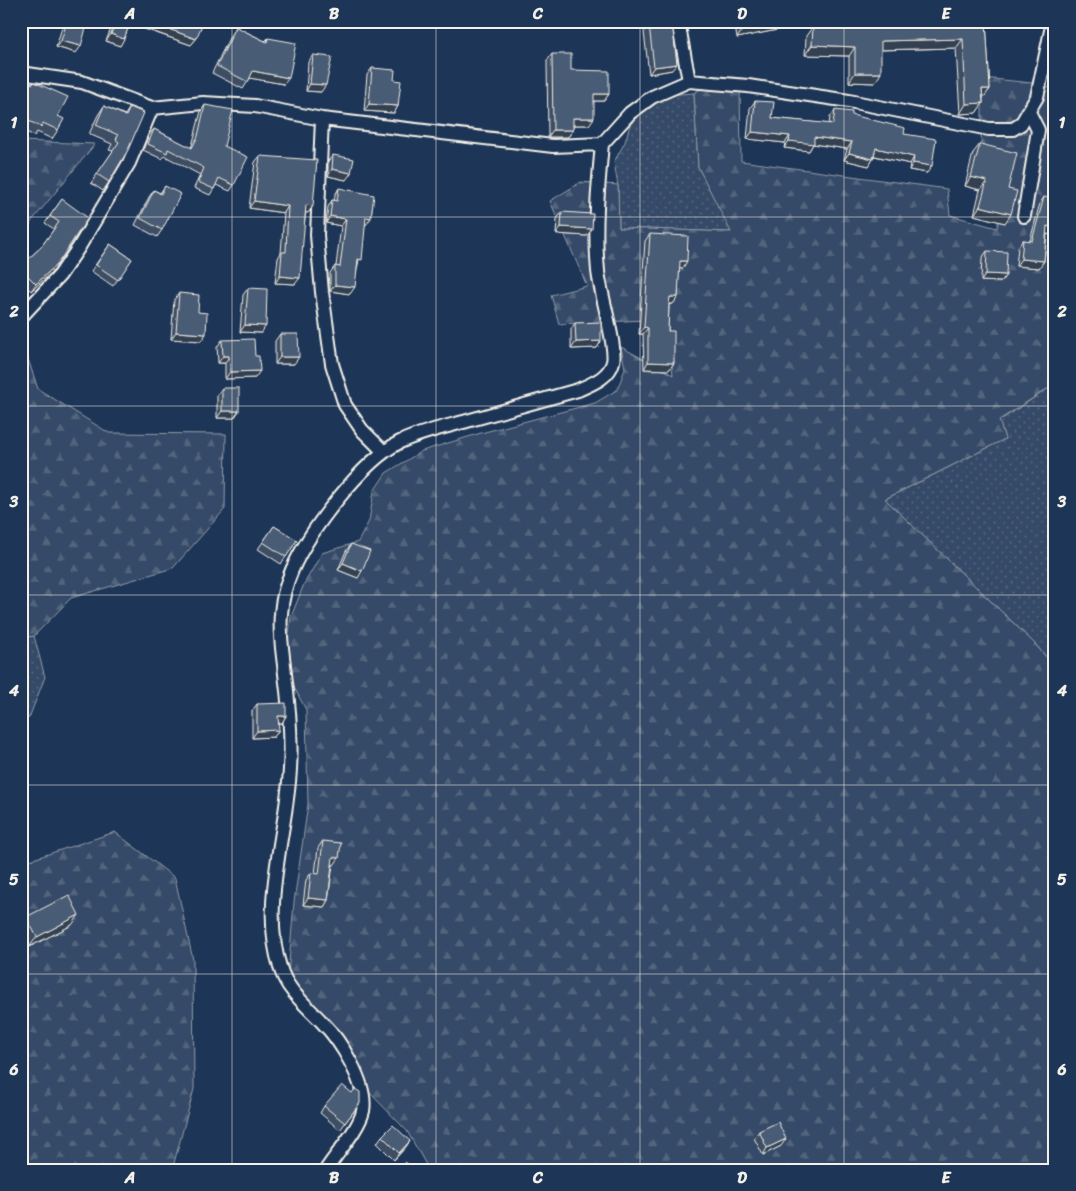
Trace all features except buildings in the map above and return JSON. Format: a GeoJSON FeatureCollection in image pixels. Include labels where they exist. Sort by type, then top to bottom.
{"type":"FeatureCollection","features":[{"type":"Feature","properties":{"kind":"street"},"geometry":{"type":"LineString","coordinates":[[678,21],[689,80]]}},
{"type":"Feature","properties":{"kind":"street"},"geometry":{"type":"LineString","coordinates":[[326,1170],[358,1122],[363,1111],[363,1098],[357,1078],[337,1038],[288,985],[280,968],[275,947],[275,891],[288,800],[290,766],[290,712],[281,615],[291,571],[322,519],[366,468],[384,452],[402,442],[428,432],[578,390],[594,383],[608,373],[613,363],[614,351],[604,307],[596,244],[602,144],[630,113],[652,97],[689,80],[748,86],[849,101],[989,129],[1013,129],[1021,124],[1037,97],[1053,21]]}},
{"type":"Feature","properties":{"kind":"street"},"geometry":{"type":"LineString","coordinates":[[21,73],[82,82],[152,108],[204,103],[246,106],[322,120],[553,146],[602,144]]}},
{"type":"Feature","properties":{"kind":"street"},"geometry":{"type":"LineString","coordinates":[[21,317],[60,276],[80,247],[129,163],[152,108]]}},
{"type":"Feature","properties":{"kind":"street"},"geometry":{"type":"LineString","coordinates":[[1024,216],[1038,130],[1029,112]]}},
{"type":"Feature","properties":{"kind":"street"},"geometry":{"type":"LineString","coordinates":[[322,120],[317,235],[322,292],[332,364],[345,405],[362,430],[384,452]]}},
{"type":"Feature","properties":{"kind":"green space"},"geometry":{"type":"Polygon","coordinates":[[[983,78],[1042,84],[1055,91],[1055,384],[999,420],[1005,439],[885,499],[1034,643],[1055,667],[1055,1170],[429,1170],[407,1131],[368,1091],[288,976],[294,902],[308,804],[306,710],[295,689],[286,659],[291,617],[304,584],[322,553],[358,542],[369,521],[374,491],[386,473],[422,451],[481,433],[595,403],[617,390],[625,369],[621,347],[673,375],[667,319],[559,324],[551,295],[587,286],[550,201],[581,182],[618,185],[619,228],[731,232],[698,167],[694,93],[709,84],[740,86],[741,161],[947,189],[950,215],[997,228],[1006,188],[980,180],[983,78]]]}},
{"type":"Feature","properties":{"kind":"green space"},"geometry":{"type":"Polygon","coordinates":[[[694,93],[698,167],[732,232],[619,228],[618,186],[614,162],[625,142],[630,125],[640,112],[665,95],[694,93]]]}},
{"type":"Feature","properties":{"kind":"green space"},"geometry":{"type":"Polygon","coordinates":[[[21,141],[95,144],[31,222],[21,254],[21,141]]]}},
{"type":"Feature","properties":{"kind":"green space"},"geometry":{"type":"Polygon","coordinates":[[[21,338],[38,389],[109,433],[226,434],[225,509],[173,568],[71,598],[34,636],[21,638],[21,338]]]}},
{"type":"Feature","properties":{"kind":"green space"},"geometry":{"type":"Polygon","coordinates":[[[1055,384],[1055,667],[1034,643],[885,499],[1005,439],[999,421],[1055,384]]]}},
{"type":"Feature","properties":{"kind":"green space"},"geometry":{"type":"Polygon","coordinates":[[[34,636],[45,677],[29,718],[21,722],[21,638],[34,636]]]}},
{"type":"Feature","properties":{"kind":"green space"},"geometry":{"type":"Polygon","coordinates":[[[115,832],[175,878],[193,960],[194,1089],[174,1163],[169,1170],[21,1170],[21,863],[115,832]]]}}]}
